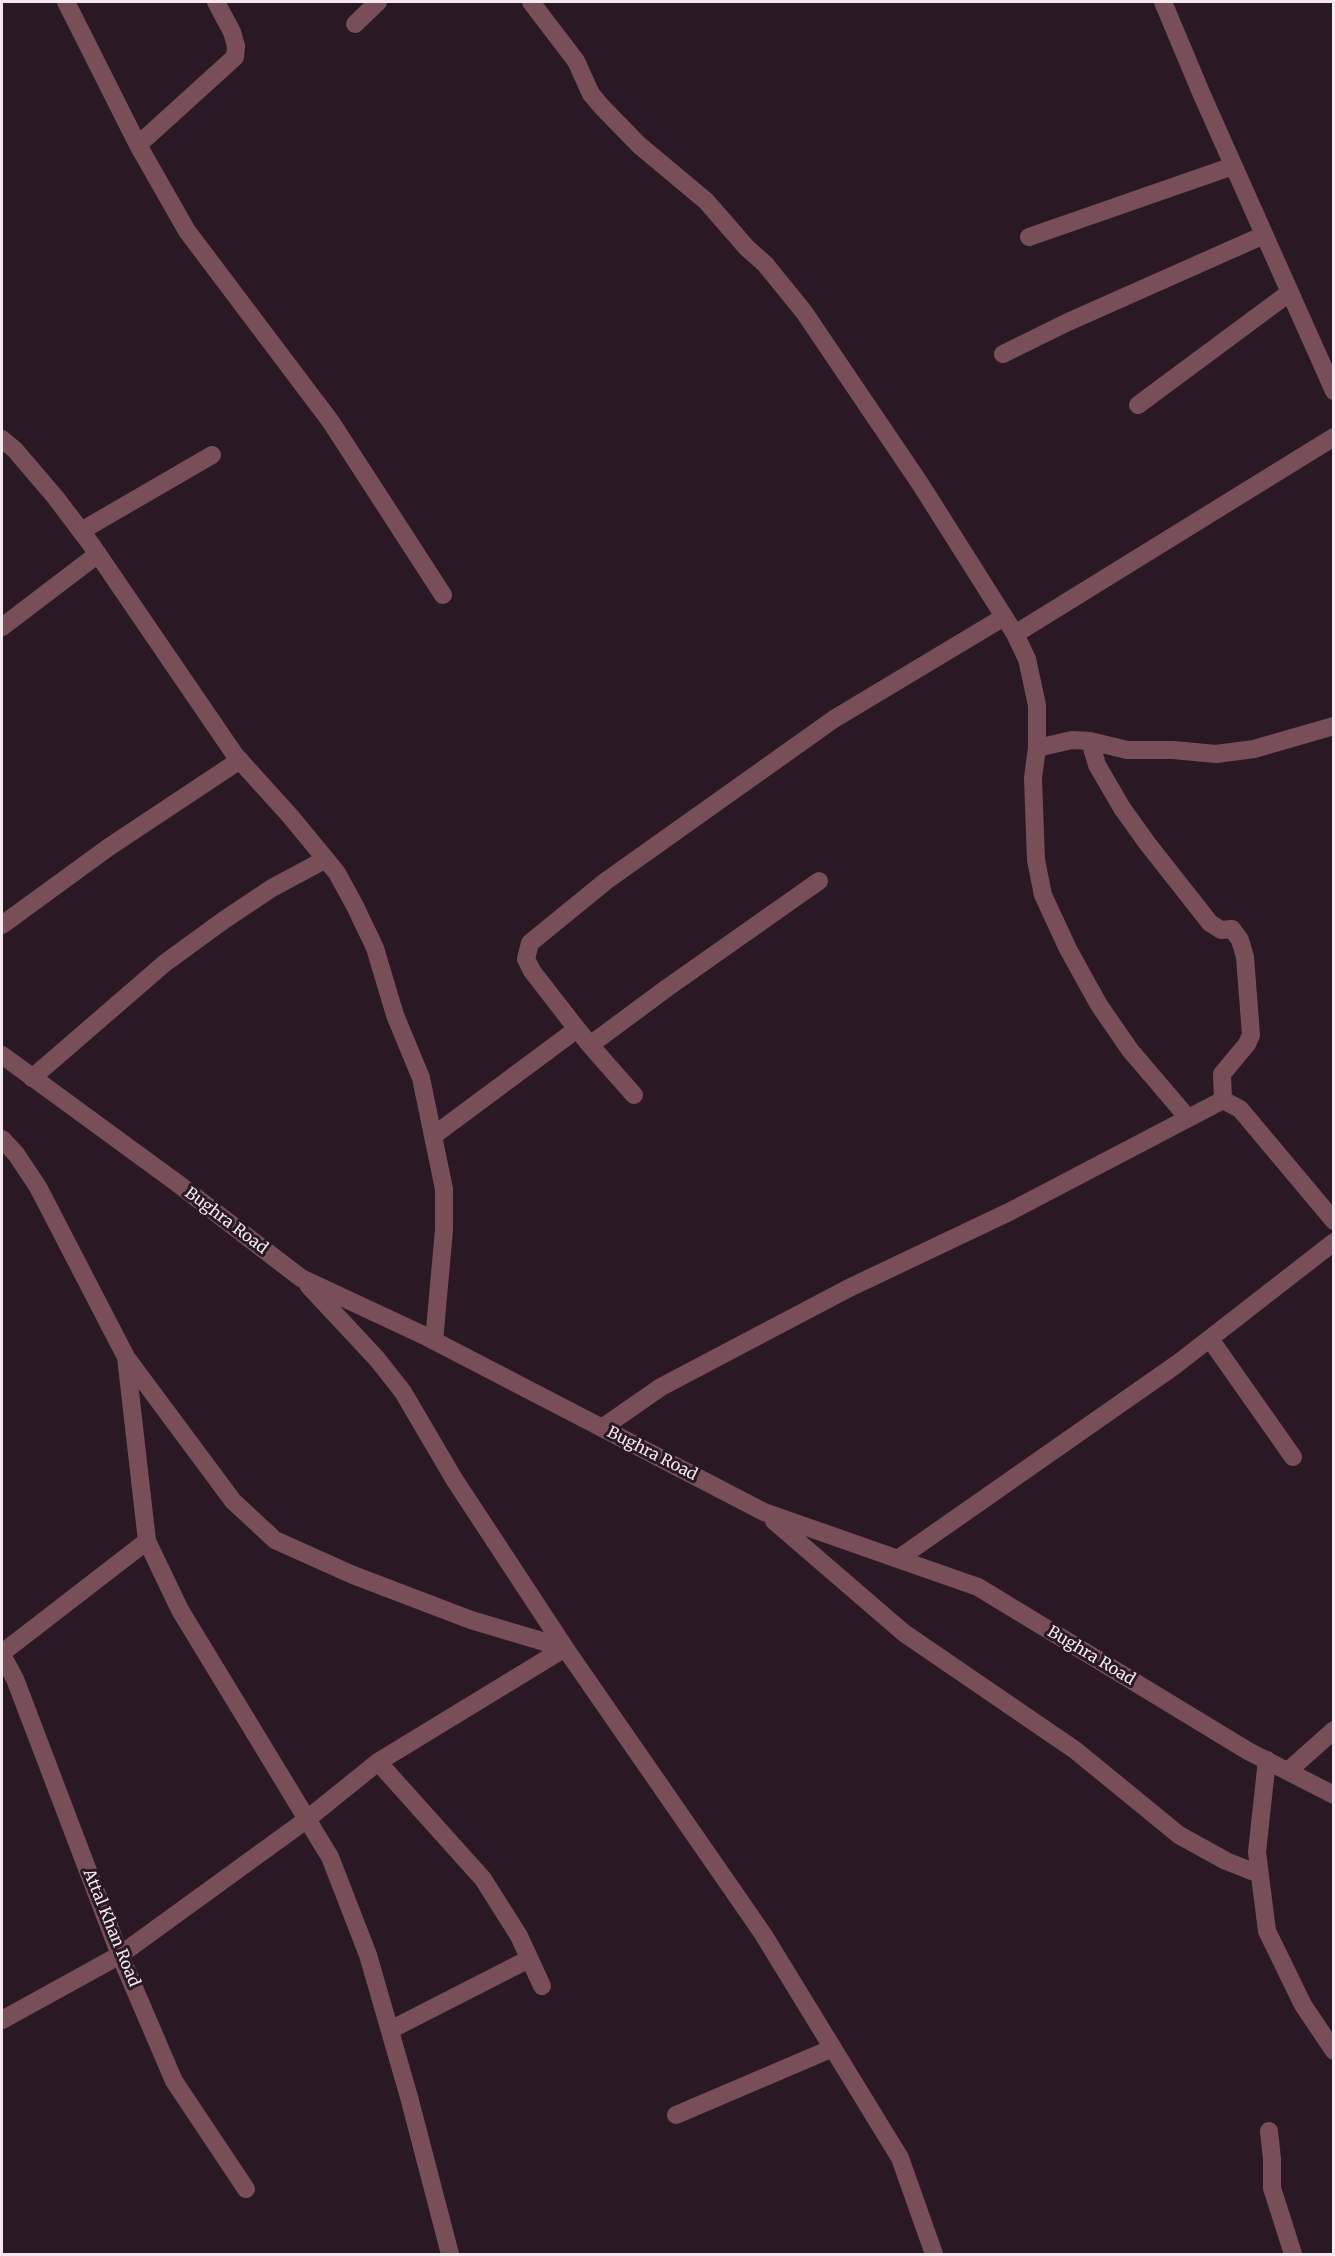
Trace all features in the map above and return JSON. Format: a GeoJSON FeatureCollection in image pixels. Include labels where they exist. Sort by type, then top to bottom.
{"type":"FeatureCollection","features":[{"type":"Feature","properties":{"kind":"street"},"geometry":{"type":"LineString","coordinates":[[66,2],[138,145],[188,231],[331,422],[443,595]]}},
{"type":"Feature","properties":{"kind":"street"},"geometry":{"type":"LineString","coordinates":[[138,145],[235,57],[236,46],[232,32],[216,2]]}},
{"type":"Feature","properties":{"kind":"street"},"geometry":{"type":"LineString","coordinates":[[354,24],[378,2]]}},
{"type":"Feature","properties":{"kind":"street"},"geometry":{"type":"LineString","coordinates":[[531,2],[576,61],[591,94],[602,107],[639,145],[706,201],[747,248],[765,264],[804,312],[921,485],[1015,634],[1027,659],[1037,705],[1037,747],[1033,778],[1036,860],[1042,895],[1099,1005],[1130,1050],[1188,1118]]}},
{"type":"Feature","properties":{"kind":"street"},"geometry":{"type":"LineString","coordinates":[[1163,2],[1263,235],[1334,391]]}},
{"type":"Feature","properties":{"kind":"street"},"geometry":{"type":"LineString","coordinates":[[1029,237],[1233,166]]}},
{"type":"Feature","properties":{"kind":"street"},"geometry":{"type":"LineString","coordinates":[[1003,354],[1068,322],[1263,235]]}},
{"type":"Feature","properties":{"kind":"street"},"geometry":{"type":"LineString","coordinates":[[1138,405],[1289,293]]}},
{"type":"Feature","properties":{"kind":"street"},"geometry":{"type":"LineString","coordinates":[[1015,634],[1334,436]]}},
{"type":"Feature","properties":{"kind":"street"},"geometry":{"type":"LineString","coordinates":[[2,439],[15,450],[81,531],[240,760],[337,873],[375,948],[395,1015],[421,1078],[444,1189],[445,1205],[434,1341]]}},
{"type":"Feature","properties":{"kind":"street"},"geometry":{"type":"LineString","coordinates":[[81,531],[212,455]]}},
{"type":"Feature","properties":{"kind":"street"},"geometry":{"type":"LineString","coordinates":[[2,627],[98,554]]}},
{"type":"Feature","properties":{"kind":"street"},"geometry":{"type":"LineString","coordinates":[[634,1095],[577,1029],[532,971],[526,958],[530,943],[606,881],[834,718],[1004,617]]}},
{"type":"Feature","properties":{"kind":"street"},"geometry":{"type":"LineString","coordinates":[[1037,747],[1071,740],[1090,741],[1127,750],[1173,750],[1216,754],[1254,748],[1334,726]]}},
{"type":"Feature","properties":{"kind":"street"},"geometry":{"type":"LineString","coordinates":[[1090,741],[1097,765],[1122,808],[1147,843],[1210,923],[1221,930],[1232,929],[1239,940],[1245,957],[1251,1035],[1247,1044],[1222,1074],[1223,1100]]}},
{"type":"Feature","properties":{"kind":"street"},"geometry":{"type":"LineString","coordinates":[[2,925],[109,847],[240,760]]}},
{"type":"Feature","properties":{"kind":"street"},"geometry":{"type":"LineString","coordinates":[[32,1077],[165,963],[272,888],[326,859]]}},
{"type":"Feature","properties":{"kind":"street"},"geometry":{"type":"LineString","coordinates":[[591,1045],[667,988],[819,881]]}},
{"type":"Feature","properties":{"kind":"street"},"geometry":{"type":"LineString","coordinates":[[433,1136],[577,1029]]}},
{"type":"Feature","properties":{"kind":"street","name":"Bughra Road"},"geometry":{"type":"LineString","coordinates":[[2,1055],[301,1278],[434,1341],[764,1512],[978,1587],[1267,1760],[1334,1795]]}},
{"type":"Feature","properties":{"kind":"street"},"geometry":{"type":"LineString","coordinates":[[602,1428],[661,1387],[849,1288],[1009,1212],[1223,1100]]}},
{"type":"Feature","properties":{"kind":"street"},"geometry":{"type":"LineString","coordinates":[[1223,1100],[1240,1109],[1334,1221]]}},
{"type":"Feature","properties":{"kind":"street"},"geometry":{"type":"LineString","coordinates":[[2,1139],[16,1154],[38,1187],[126,1358],[233,1501],[275,1540],[353,1575],[471,1620],[565,1648]]}},
{"type":"Feature","properties":{"kind":"street"},"geometry":{"type":"LineString","coordinates":[[898,1559],[1178,1364],[1334,1242]]}},
{"type":"Feature","properties":{"kind":"street"},"geometry":{"type":"LineString","coordinates":[[301,1278],[377,1359],[403,1392],[454,1479],[565,1648],[763,1934],[900,2158],[934,2254]]}},
{"type":"Feature","properties":{"kind":"street"},"geometry":{"type":"LineString","coordinates":[[1210,1339],[1293,1457]]}},
{"type":"Feature","properties":{"kind":"street"},"geometry":{"type":"LineString","coordinates":[[126,1358],[147,1541],[180,1610],[330,1857],[368,1955],[450,2254]]}},
{"type":"Feature","properties":{"kind":"street"},"geometry":{"type":"LineString","coordinates":[[764,1512],[904,1633],[1075,1750],[1179,1834],[1226,1861],[1258,1874]]}},
{"type":"Feature","properties":{"kind":"street"},"geometry":{"type":"LineString","coordinates":[[2,1654],[147,1541]]}},
{"type":"Feature","properties":{"kind":"street"},"geometry":{"type":"LineString","coordinates":[[2,2020],[120,1955],[306,1820],[378,1762],[565,1648]]}},
{"type":"Feature","properties":{"kind":"street","name":"Attal Khan Road"},"geometry":{"type":"LineString","coordinates":[[2,1654],[15,1679],[120,1955],[174,2081],[246,2189]]}},
{"type":"Feature","properties":{"kind":"street"},"geometry":{"type":"LineString","coordinates":[[1288,1772],[1334,1730]]}},
{"type":"Feature","properties":{"kind":"street"},"geometry":{"type":"LineString","coordinates":[[1267,1760],[1257,1852],[1267,1931],[1303,2005],[1334,2051]]}},
{"type":"Feature","properties":{"kind":"street"},"geometry":{"type":"LineString","coordinates":[[378,1762],[483,1879],[509,1920],[542,1986]]}},
{"type":"Feature","properties":{"kind":"street"},"geometry":{"type":"LineString","coordinates":[[390,2030],[530,1959]]}},
{"type":"Feature","properties":{"kind":"street"},"geometry":{"type":"LineString","coordinates":[[676,2115],[833,2048]]}},
{"type":"Feature","properties":{"kind":"street"},"geometry":{"type":"LineString","coordinates":[[1269,2131],[1272,2188],[1293,2254]]}}]}
